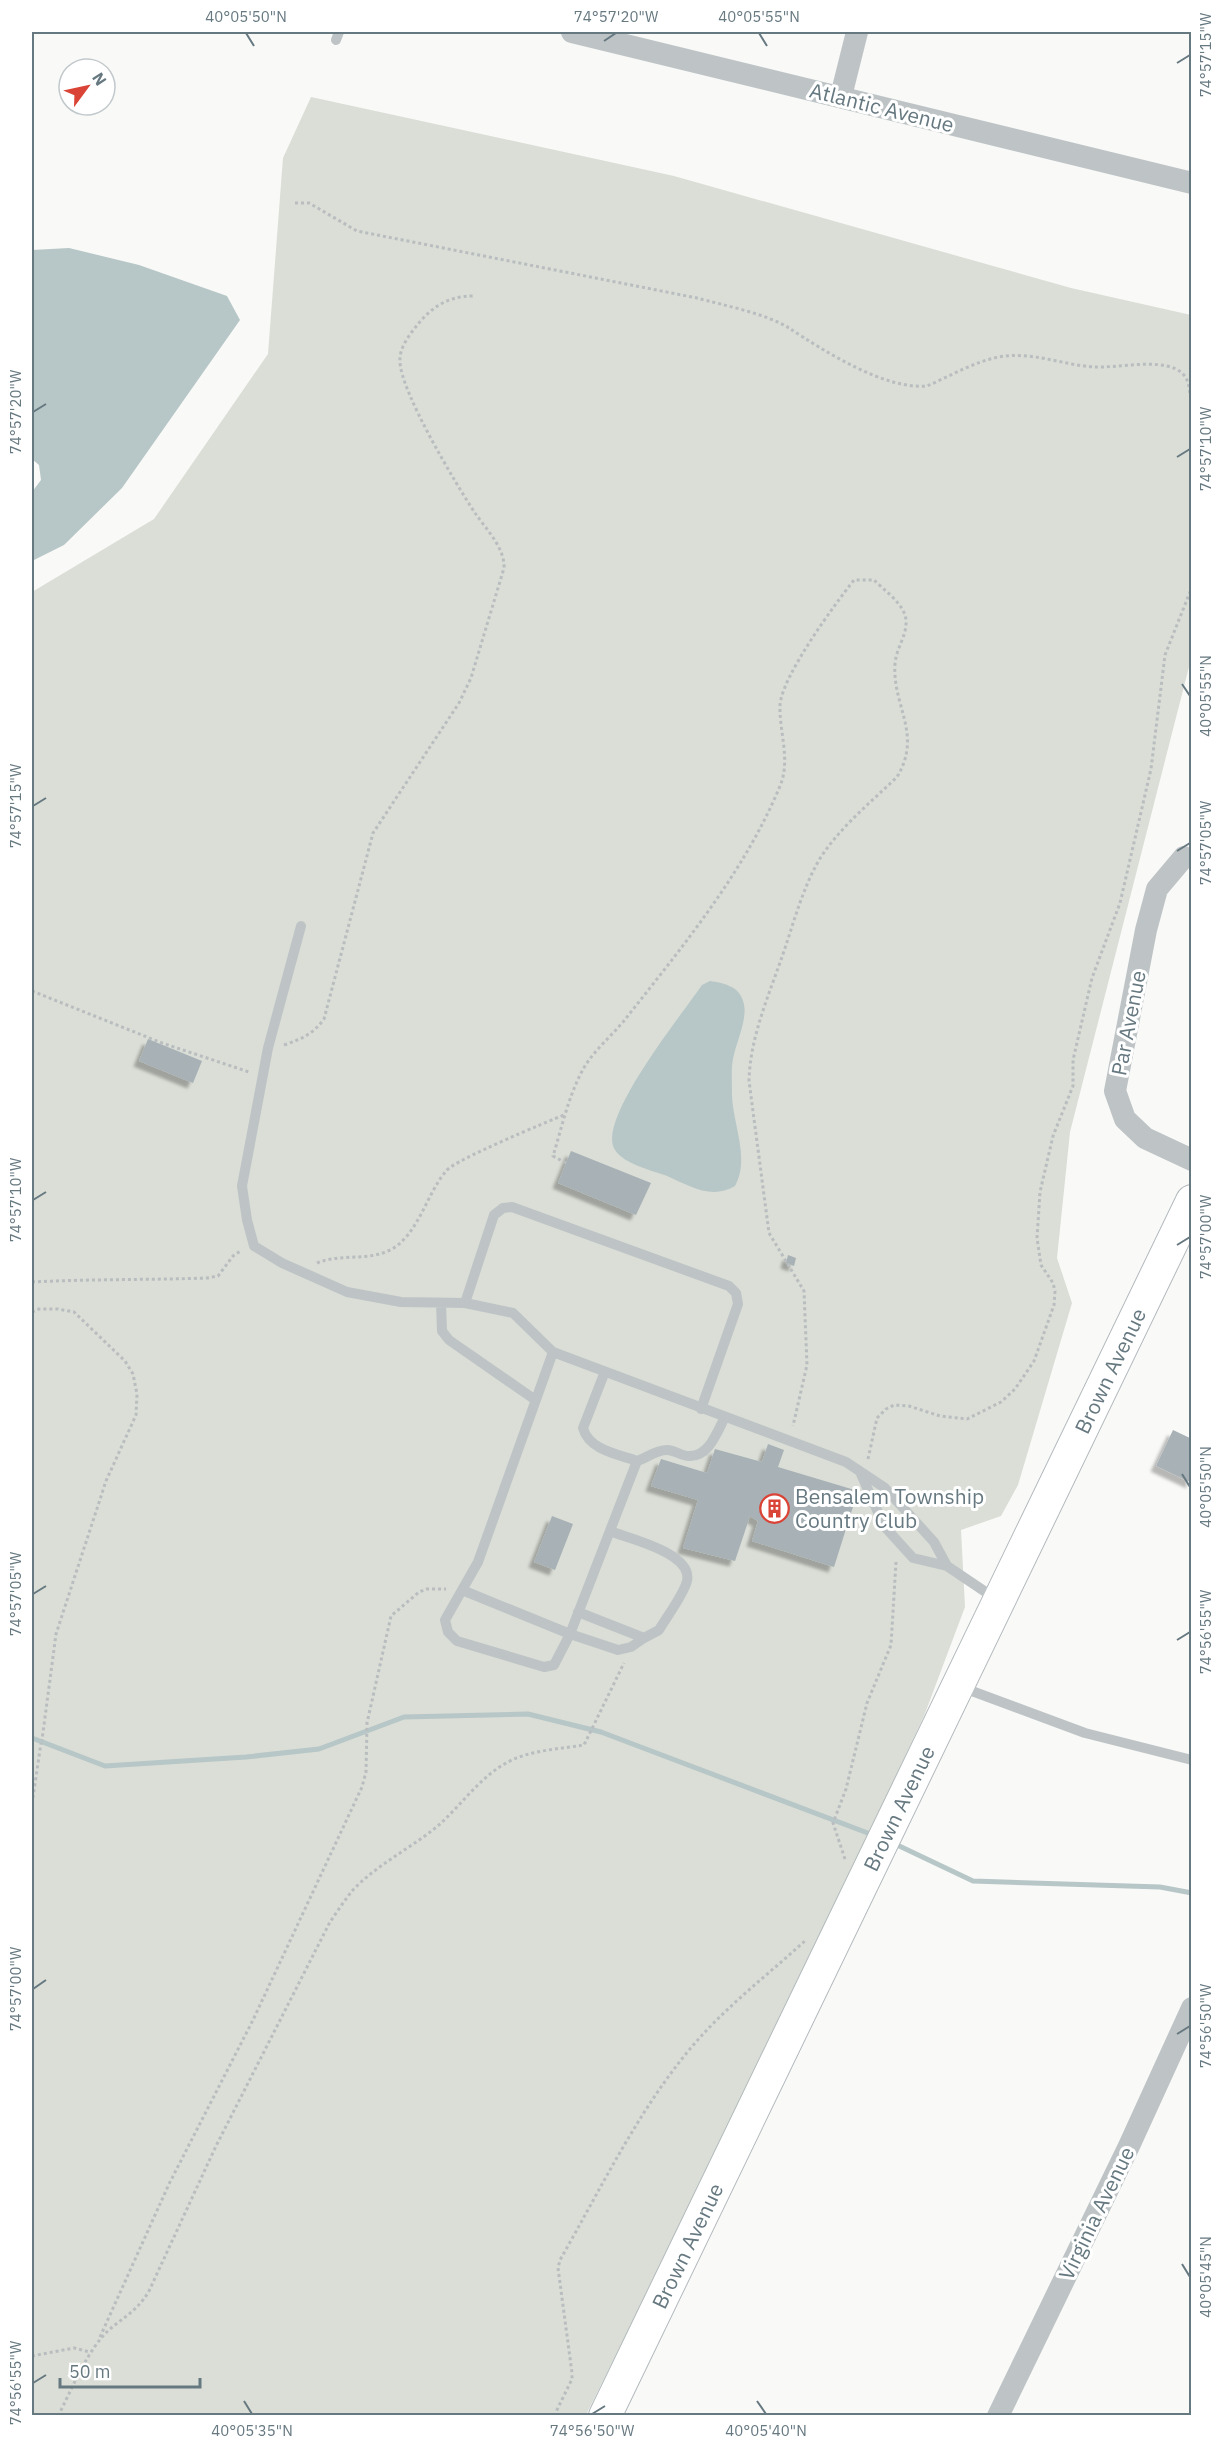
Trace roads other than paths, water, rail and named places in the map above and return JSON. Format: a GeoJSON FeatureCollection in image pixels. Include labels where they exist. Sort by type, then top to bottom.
{"type":"FeatureCollection","features":[{"type":"Feature","properties":{"kind":"street","name":"Atlantic Avenue"},"geometry":{"type":"LineString","coordinates":[[572,32],[599,35],[1191,183]]}},
{"type":"Feature","properties":{"kind":"street"},"geometry":{"type":"LineString","coordinates":[[841,96],[857,32]]}},
{"type":"Feature","properties":{"kind":"street","name":"Par Avenue"},"geometry":{"type":"LineString","coordinates":[[1184,857],[1157,889],[1146,930],[1115,1091],[1125,1119],[1144,1138],[1191,1161]]}},
{"type":"Feature","properties":{"kind":"street","name":"Brown Avenue"},"geometry":{"type":"LineString","coordinates":[[605,2415],[1191,1201]]}},
{"type":"Feature","properties":{"kind":"street","name":"Virginia Avenue"},"geometry":{"type":"LineString","coordinates":[[998,2415],[1129,2146],[1191,2008]]}},
{"type":"Feature","properties":{"kind":"lane"},"geometry":{"type":"LineString","coordinates":[[301,926],[268,1048],[242,1186],[254,1246],[282,1263],[347,1292],[401,1302],[465,1304],[513,1313],[553,1353],[604,1374],[790,1439],[846,1462],[892,1496],[934,1542],[947,1566]]}},
{"type":"Feature","properties":{"kind":"lane"},"geometry":{"type":"LineString","coordinates":[[465,1304],[494,1215],[503,1208],[512,1207],[729,1286],[736,1293],[738,1304],[701,1408]]}},
{"type":"Feature","properties":{"kind":"lane"},"geometry":{"type":"LineString","coordinates":[[441,1303],[442,1331],[449,1340],[534,1399]]}},
{"type":"Feature","properties":{"kind":"lane"},"geometry":{"type":"LineString","coordinates":[[553,1353],[534,1399],[478,1562],[445,1620],[448,1632],[457,1641],[544,1667],[554,1665],[570,1634],[636,1461],[657,1451],[670,1450],[687,1456],[699,1456],[707,1448],[725,1417]]}},
{"type":"Feature","properties":{"kind":"lane"},"geometry":{"type":"LineString","coordinates":[[604,1374],[582,1428],[585,1438],[592,1445],[636,1461]]}},
{"type":"Feature","properties":{"kind":"lane"},"geometry":{"type":"LineString","coordinates":[[861,1473],[884,1526],[913,1558],[947,1566],[998,1601]]}},
{"type":"Feature","properties":{"kind":"lane"},"geometry":{"type":"LineString","coordinates":[[462,1590],[570,1634],[618,1650],[632,1647],[658,1630],[687,1581],[685,1568],[677,1557],[610,1531]]}},
{"type":"Feature","properties":{"kind":"lane"},"geometry":{"type":"LineString","coordinates":[[578,1612],[644,1638]]}},
{"type":"Feature","properties":{"kind":"lane"},"geometry":{"type":"LineString","coordinates":[[958,1686],[1085,1733],[1191,1760]]}},
{"type":"Feature","properties":{"kind":"waterway"},"geometry":{"type":"LineString","coordinates":[[32,1738],[105,1766],[246,1757],[319,1749],[404,1717],[528,1714],[601,1732],[873,1835]]}},
{"type":"Feature","properties":{"kind":"waterway"},"geometry":{"type":"LineString","coordinates":[[893,1843],[973,1881],[1160,1887],[1192,1893]]}},
{"type":"Feature","properties":{"kind":"place","name":"Bensalem Township Country Club"},"geometry":{"type":"Point","coordinates":[774,1508]}}]}
